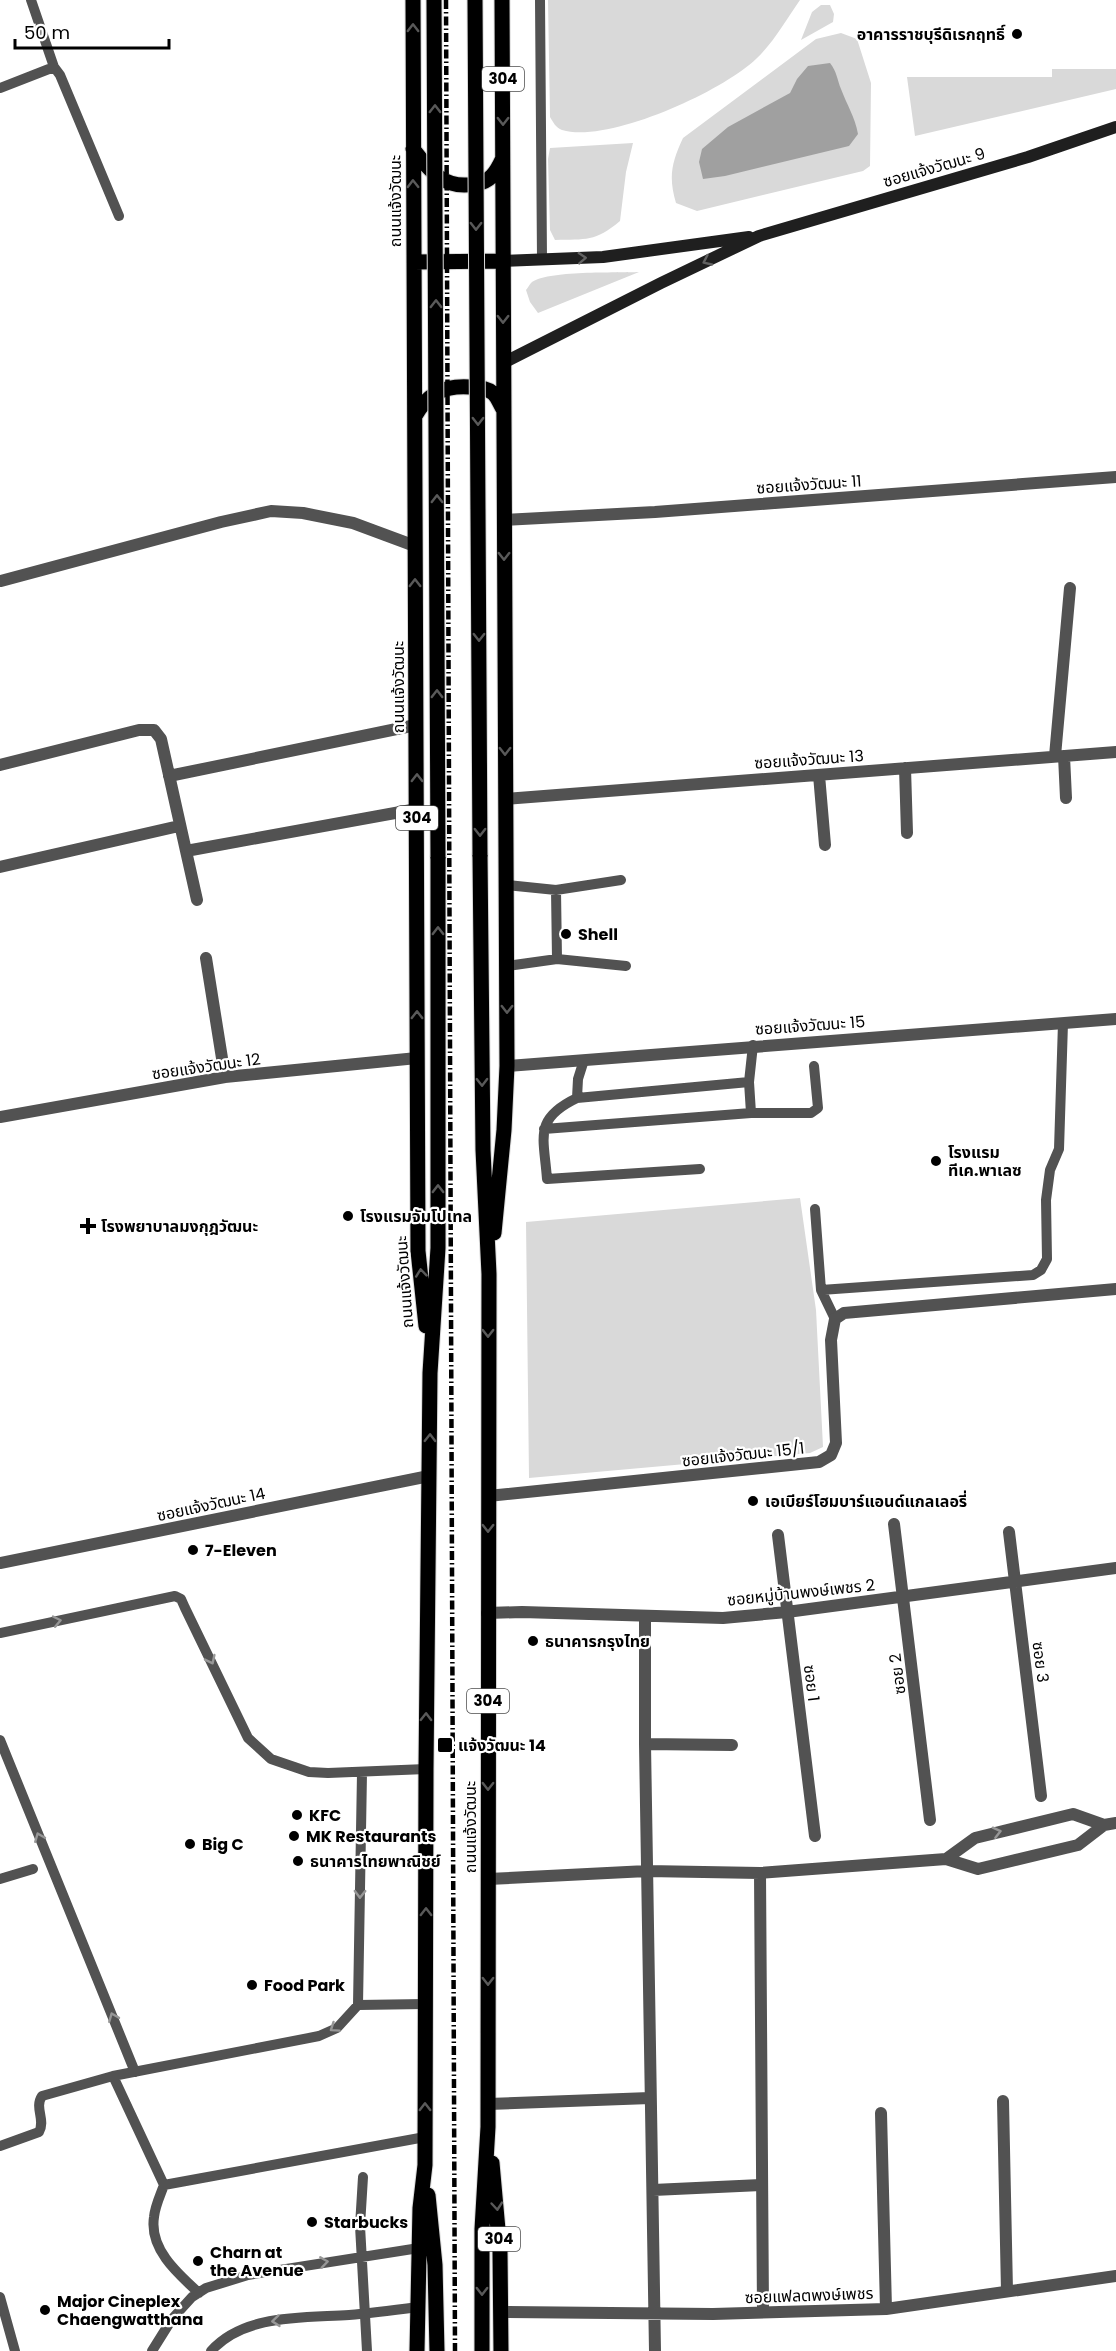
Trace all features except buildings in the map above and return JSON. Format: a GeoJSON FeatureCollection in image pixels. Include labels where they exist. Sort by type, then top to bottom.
{"type":"FeatureCollection","features":[{"type":"Feature","properties":{"kind":"main road","name":"ถนนแจ้งวัฒนะ"},"geometry":{"type":"LineString","coordinates":[[413,0],[418,1251],[430,1373]]}},
{"type":"Feature","properties":{"kind":"main road","name":"ถนนแจ้งวัฒนะ"},"geometry":{"type":"LineString","coordinates":[[417,2351],[419,2248],[425,2165],[430,1373],[438,1248],[434,0]]}},
{"type":"Feature","properties":{"kind":"main road","name":"ถนนแจ้งวัฒนะ"},"geometry":{"type":"LineString","coordinates":[[475,0],[480,855],[483,1119],[489,1274],[488,2127],[482,2229],[482,2351]]}},
{"type":"Feature","properties":{"kind":"main road","name":"ถนนแจ้งวัฒนะ"},"geometry":{"type":"LineString","coordinates":[[489,1274],[500,1186],[507,1066],[502,0]]}},
{"type":"Feature","properties":{"kind":"main road"},"geometry":{"type":"LineString","coordinates":[[413,149],[430,171],[446,182],[461,187],[481,183],[495,175],[503,157]]}},
{"type":"Feature","properties":{"kind":"main road"},"geometry":{"type":"LineString","coordinates":[[414,262],[503,261]]}},
{"type":"Feature","properties":{"kind":"main road"},"geometry":{"type":"LineString","coordinates":[[415,416],[421,404],[431,395],[446,388],[460,386],[478,387],[492,392],[503,409]]}},
{"type":"Feature","properties":{"kind":"main road","name":"ถนนแจ้งวัฒนะ"},"geometry":{"type":"LineString","coordinates":[[488,2127],[497,2206],[501,2351]]}},
{"type":"Feature","properties":{"kind":"main road","name":"ถนนแจ้งวัฒนะ"},"geometry":{"type":"LineString","coordinates":[[425,2165],[435,2265],[437,2351]]}},
{"type":"Feature","properties":{"kind":"street","name":"ซอยแจ้งวัฒนะ 9"},"geometry":{"type":"LineString","coordinates":[[503,261],[603,257],[759,236],[1028,157],[1116,127]]}},
{"type":"Feature","properties":{"kind":"street","name":"ซอยแจ้งวัฒนะ 9"},"geometry":{"type":"LineString","coordinates":[[503,363],[759,236]]}},
{"type":"Feature","properties":{"kind":"street","name":"ซอยแจ้งวัฒนะ 11"},"geometry":{"type":"LineString","coordinates":[[504,520],[655,512],[1116,477]]}},
{"type":"Feature","properties":{"kind":"street"},"geometry":{"type":"LineString","coordinates":[[1,581],[221,522],[271,511],[303,513],[353,523],[415,546]]}},
{"type":"Feature","properties":{"kind":"street"},"geometry":{"type":"LineString","coordinates":[[1066,798],[1060,756],[1070,588]]}},
{"type":"Feature","properties":{"kind":"street"},"geometry":{"type":"LineString","coordinates":[[169,776],[416,725]]}},
{"type":"Feature","properties":{"kind":"street"},"geometry":{"type":"LineString","coordinates":[[0,765],[139,730],[154,730],[161,739],[197,900]]}},
{"type":"Feature","properties":{"kind":"street","name":"ซอยแจ้งวัฒนะ 13"},"geometry":{"type":"LineString","coordinates":[[505,799],[1116,752]]}},
{"type":"Feature","properties":{"kind":"street"},"geometry":{"type":"LineString","coordinates":[[905,768],[908,833]]}},
{"type":"Feature","properties":{"kind":"street"},"geometry":{"type":"LineString","coordinates":[[819,775],[825,845]]}},
{"type":"Feature","properties":{"kind":"street"},"geometry":{"type":"LineString","coordinates":[[186,851],[417,810]]}},
{"type":"Feature","properties":{"kind":"street"},"geometry":{"type":"LineString","coordinates":[[0,867],[179,826]]}},
{"type":"Feature","properties":{"kind":"street"},"geometry":{"type":"LineString","coordinates":[[206,958],[225,1077]]}},
{"type":"Feature","properties":{"kind":"street","name":"ซอยแจ้งวัฒนะ 15"},"geometry":{"type":"LineString","coordinates":[[507,1066],[1116,1019]]}},
{"type":"Feature","properties":{"kind":"street","name":"ซอยแจ้งวัฒนะ 12"},"geometry":{"type":"LineString","coordinates":[[0,1117],[225,1077],[417,1058]]}},
{"type":"Feature","properties":{"kind":"street"},"geometry":{"type":"LineString","coordinates":[[835,1319],[844,1312],[1116,1289]]}},
{"type":"Feature","properties":{"kind":"street","name":"ซอยแจ้งวัฒนะ 15/1"},"geometry":{"type":"LineString","coordinates":[[488,1496],[819,1462],[831,1455],[836,1443],[831,1340],[835,1319]]}},
{"type":"Feature","properties":{"kind":"street","name":"ซอยแจ้งวัฒนะ 14"},"geometry":{"type":"LineString","coordinates":[[0,1563],[429,1476]]}},
{"type":"Feature","properties":{"kind":"street","name":"ซอย 2"},"geometry":{"type":"LineString","coordinates":[[894,1524],[930,1820]]}},
{"type":"Feature","properties":{"kind":"street","name":"ซอย 3"},"geometry":{"type":"LineString","coordinates":[[1009,1532],[1041,1796]]}},
{"type":"Feature","properties":{"kind":"street","name":"ซอย 1"},"geometry":{"type":"LineString","coordinates":[[778,1535],[815,1836]]}},
{"type":"Feature","properties":{"kind":"street","name":"ซอยหมู่บ้านพงษ์เพชร 2"},"geometry":{"type":"LineString","coordinates":[[487,1613],[723,1618],[787,1612],[1116,1568]]}},
{"type":"Feature","properties":{"kind":"street"},"geometry":{"type":"LineString","coordinates":[[645,1617],[655,2351]]}},
{"type":"Feature","properties":{"kind":"street"},"geometry":{"type":"LineString","coordinates":[[645,1744],[732,1745]]}},
{"type":"Feature","properties":{"kind":"street"},"geometry":{"type":"LineString","coordinates":[[946,1858],[975,1838],[1073,1814],[1110,1824]]}},
{"type":"Feature","properties":{"kind":"street"},"geometry":{"type":"LineString","coordinates":[[488,1879],[647,1871],[760,1873],[946,1858],[978,1869],[1078,1845],[1110,1824]]}},
{"type":"Feature","properties":{"kind":"street"},"geometry":{"type":"LineString","coordinates":[[760,1873],[763,2312]]}},
{"type":"Feature","properties":{"kind":"street"},"geometry":{"type":"LineString","coordinates":[[488,2104],[650,2098]]}},
{"type":"Feature","properties":{"kind":"street"},"geometry":{"type":"LineString","coordinates":[[1003,2101],[1007,2291]]}},
{"type":"Feature","properties":{"kind":"street"},"geometry":{"type":"LineString","coordinates":[[881,2113],[885,2309]]}},
{"type":"Feature","properties":{"kind":"street"},"geometry":{"type":"LineString","coordinates":[[652,2190],[761,2185]]}},
{"type":"Feature","properties":{"kind":"street","name":"ซอยแฟลตพงษ์เพชร"},"geometry":{"type":"LineString","coordinates":[[500,2312],[713,2314],[885,2309],[1116,2276]]}},
{"type":"Feature","properties":{"kind":"lane"},"geometry":{"type":"LineString","coordinates":[[32,0],[54,68],[60,75],[119,216]]}},
{"type":"Feature","properties":{"kind":"lane"},"geometry":{"type":"LineString","coordinates":[[540,0],[542,260]]}},
{"type":"Feature","properties":{"kind":"lane"},"geometry":{"type":"LineString","coordinates":[[0,88],[54,68]]}},
{"type":"Feature","properties":{"kind":"lane"},"geometry":{"type":"LineString","coordinates":[[507,885],[556,890],[621,880]]}},
{"type":"Feature","properties":{"kind":"lane"},"geometry":{"type":"LineString","coordinates":[[556,890],[557,959]]}},
{"type":"Feature","properties":{"kind":"lane"},"geometry":{"type":"LineString","coordinates":[[507,966],[557,959],[626,966]]}},
{"type":"Feature","properties":{"kind":"lane"},"geometry":{"type":"LineString","coordinates":[[821,1290],[1033,1275],[1041,1270],[1047,1259],[1046,1200],[1050,1170],[1059,1149],[1063,1023]]}},
{"type":"Feature","properties":{"kind":"lane"},"geometry":{"type":"LineString","coordinates":[[751,1113],[749,1082],[753,1046]]}},
{"type":"Feature","properties":{"kind":"lane"},"geometry":{"type":"LineString","coordinates":[[577,1098],[578,1079],[584,1060]]}},
{"type":"Feature","properties":{"kind":"lane"},"geometry":{"type":"LineString","coordinates":[[544,1129],[751,1113],[812,1113],[818,1108],[814,1066]]}},
{"type":"Feature","properties":{"kind":"lane"},"geometry":{"type":"LineString","coordinates":[[700,1169],[547,1179],[544,1129],[552,1113],[558,1107],[577,1098],[749,1082]]}},
{"type":"Feature","properties":{"kind":"lane"},"geometry":{"type":"LineString","coordinates":[[815,1209],[821,1290],[835,1319]]}},
{"type":"Feature","properties":{"kind":"lane"},"geometry":{"type":"LineString","coordinates":[[0,1633],[175,1596],[181,1599],[248,1738],[271,1759],[309,1772],[362,1773],[426,1769]]}},
{"type":"Feature","properties":{"kind":"lane"},"geometry":{"type":"LineString","coordinates":[[0,1740],[135,2072]]}},
{"type":"Feature","properties":{"kind":"lane"},"geometry":{"type":"LineString","coordinates":[[0,2146],[39,2132],[42,2124],[38,2103],[43,2095],[113,2076],[319,2036],[337,2028],[358,2005],[362,1773]]}},
{"type":"Feature","properties":{"kind":"lane"},"geometry":{"type":"LineString","coordinates":[[0,1879],[33,1869]]}},
{"type":"Feature","properties":{"kind":"lane"},"geometry":{"type":"LineString","coordinates":[[358,2005],[425,2004]]}},
{"type":"Feature","properties":{"kind":"lane"},"geometry":{"type":"LineString","coordinates":[[113,2076],[164,2185],[153,2219],[158,2243],[170,2266],[199,2292]]}},
{"type":"Feature","properties":{"kind":"lane"},"geometry":{"type":"LineString","coordinates":[[164,2185],[425,2137]]}},
{"type":"Feature","properties":{"kind":"lane"},"geometry":{"type":"LineString","coordinates":[[363,2177],[360,2226],[367,2351]]}},
{"type":"Feature","properties":{"kind":"lane"},"geometry":{"type":"LineString","coordinates":[[152,2351],[172,2319],[206,2288],[248,2275],[419,2248]]}},
{"type":"Feature","properties":{"kind":"lane"},"geometry":{"type":"LineString","coordinates":[[0,2297],[15,2351]]}},
{"type":"Feature","properties":{"kind":"lane"},"geometry":{"type":"LineString","coordinates":[[211,2351],[226,2337],[258,2324],[418,2307]]}},
{"type":"Feature","properties":{"kind":"shaded area"},"geometry":{"type":"Polygon","coordinates":[[[548,0],[800,0],[774,38],[756,59],[718,86],[664,112],[635,122],[582,132],[562,130],[550,117],[548,0]]]}},
{"type":"Feature","properties":{"kind":"shaded area"},"geometry":{"type":"Polygon","coordinates":[[[821,5],[830,5],[834,14],[833,22],[801,40],[812,12],[821,5]]]}},
{"type":"Feature","properties":{"kind":"shaded area"},"geometry":{"type":"Polygon","coordinates":[[[841,33],[857,39],[871,83],[870,166],[863,171],[697,211],[676,203],[672,185],[672,169],[683,138],[816,39],[841,33]]]}},
{"type":"Feature","properties":{"kind":"shaded area"},"geometry":{"type":"Polygon","coordinates":[[[830,63],[857,128],[858,134],[849,146],[725,176],[703,179],[699,162],[702,149],[728,127],[790,93],[797,79],[808,66],[830,63]]]}},
{"type":"Feature","properties":{"kind":"shaded area"},"geometry":{"type":"Polygon","coordinates":[[[1052,69],[1116,69],[1116,89],[915,136],[907,77],[1052,77],[1052,69]]]}},
{"type":"Feature","properties":{"kind":"shaded area"},"geometry":{"type":"Polygon","coordinates":[[[633,143],[626,172],[620,221],[597,236],[575,240],[555,240],[550,230],[548,159],[550,148],[633,143]]]}},
{"type":"Feature","properties":{"kind":"shaded area"},"geometry":{"type":"Polygon","coordinates":[[[639,272],[538,313],[530,302],[526,290],[531,283],[551,276],[639,272]]]}},
{"type":"Feature","properties":{"kind":"shaded area"},"geometry":{"type":"Polygon","coordinates":[[[800,1198],[816,1310],[823,1447],[810,1453],[529,1478],[526,1222],[800,1198]]]}},
{"type":"Feature","properties":{"kind":"railway"},"geometry":{"type":"LineString","coordinates":[[446,0],[455,2351]]}},
{"type":"Feature","properties":{"kind":"place","name":"อาคารราชบุรีดิเรกฤทธิ์"},"geometry":{"type":"Point","coordinates":[1017,34]}},
{"type":"Feature","properties":{"kind":"place","name":"Shell"},"geometry":{"type":"Point","coordinates":[566,934]}},
{"type":"Feature","properties":{"kind":"place","name":"โรงแรม ทีเค.พาเลซ"},"geometry":{"type":"Point","coordinates":[936,1161]}},
{"type":"Feature","properties":{"kind":"place","name":"โรงแรมจัมโปเทล"},"geometry":{"type":"Point","coordinates":[348,1216]}},
{"type":"Feature","properties":{"kind":"place","name":"โรงพยาบาลมงกุฎวัฒนะ"},"geometry":{"type":"Point","coordinates":[88,1226]}},
{"type":"Feature","properties":{"kind":"place","name":"เอเบียร์โฮมบาร์แอนด์แกลเลอรี่"},"geometry":{"type":"Point","coordinates":[753,1501]}},
{"type":"Feature","properties":{"kind":"place","name":"7-Eleven"},"geometry":{"type":"Point","coordinates":[193,1550]}},
{"type":"Feature","properties":{"kind":"place","name":"ธนาคารกรุงไทย"},"geometry":{"type":"Point","coordinates":[533,1641]}},
{"type":"Feature","properties":{"kind":"place","name":"แจ้งวัฒนะ 14"},"geometry":{"type":"Point","coordinates":[445,1745]}},
{"type":"Feature","properties":{"kind":"place","name":"KFC"},"geometry":{"type":"Point","coordinates":[297,1815]}},
{"type":"Feature","properties":{"kind":"place","name":"MK Restaurants"},"geometry":{"type":"Point","coordinates":[294,1836]}},
{"type":"Feature","properties":{"kind":"place","name":"Big C"},"geometry":{"type":"Point","coordinates":[190,1844]}},
{"type":"Feature","properties":{"kind":"place","name":"ธนาคารไทยพาณิชย์"},"geometry":{"type":"Point","coordinates":[298,1861]}},
{"type":"Feature","properties":{"kind":"place","name":"Food Park"},"geometry":{"type":"Point","coordinates":[252,1985]}},
{"type":"Feature","properties":{"kind":"place","name":"Starbucks"},"geometry":{"type":"Point","coordinates":[312,2222]}},
{"type":"Feature","properties":{"kind":"place","name":"Charn at the Avenue"},"geometry":{"type":"Point","coordinates":[198,2261]}},
{"type":"Feature","properties":{"kind":"place","name":"Major Cineplex Chaengwatthana"},"geometry":{"type":"Point","coordinates":[45,2310]}}]}
